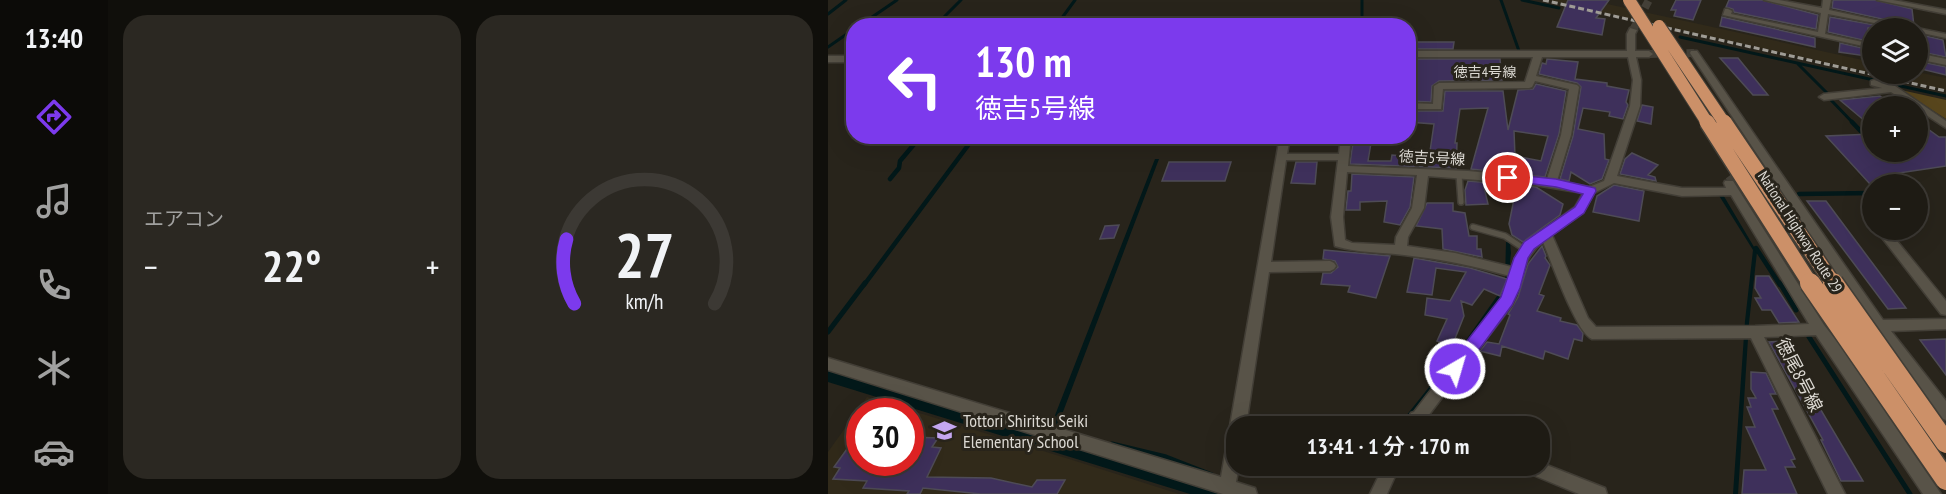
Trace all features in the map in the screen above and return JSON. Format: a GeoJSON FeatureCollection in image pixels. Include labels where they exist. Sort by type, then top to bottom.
{"type":"FeatureCollection","features":[{"type":"Feature","properties":{"kind":"highway","name":"National Highway Route 29"},"geometry":{"type":"LineString","coordinates":[[1629,0],[1812,286],[1946,480]]}},
{"type":"Feature","properties":{"kind":"highway","name":"National Highway Route 29"},"geometry":{"type":"LineString","coordinates":[[1641,0],[1832,282],[1946,443]]}},
{"type":"Feature","properties":{"kind":"street"},"geometry":{"type":"LineString","coordinates":[[1768,0],[1862,22]]}},
{"type":"Feature","properties":{"kind":"street"},"geometry":{"type":"LineString","coordinates":[[1821,36],[1827,0]]}},
{"type":"Feature","properties":{"kind":"street"},"geometry":{"type":"LineString","coordinates":[[1881,0],[1946,12]]}},
{"type":"Feature","properties":{"kind":"street"},"geometry":{"type":"LineString","coordinates":[[1728,11],[1727,15],[1862,44]]}},
{"type":"Feature","properties":{"kind":"street"},"geometry":{"type":"LineString","coordinates":[[1419,416],[1507,301],[1526,250],[1545,233],[1579,210],[1590,191],[1609,183],[1612,179],[1635,106],[1637,80],[1631,53],[1631,34],[1634,30]]}},
{"type":"Feature","properties":{"kind":"street"},"geometry":{"type":"LineString","coordinates":[[1928,32],[1946,36]]}},
{"type":"Feature","properties":{"kind":"street"},"geometry":{"type":"LineString","coordinates":[[1694,53],[1765,156],[1786,193],[1880,326],[1946,413]]}},
{"type":"Feature","properties":{"kind":"street"},"geometry":{"type":"LineString","coordinates":[[1416,54],[1649,54]]}},
{"type":"Feature","properties":{"kind":"street","name":"徳吉4号線"},"geometry":{"type":"LineString","coordinates":[[1416,106],[1438,107],[1439,86],[1529,85],[1538,54]]}},
{"type":"Feature","properties":{"kind":"street"},"geometry":{"type":"LineString","coordinates":[[1928,58],[1946,62]]}},
{"type":"Feature","properties":{"kind":"street"},"geometry":{"type":"LineString","coordinates":[[828,59],[846,59]]}},
{"type":"Feature","properties":{"kind":"street"},"geometry":{"type":"LineString","coordinates":[[1531,78],[1574,87],[1566,135],[1551,183]]}},
{"type":"Feature","properties":{"kind":"street"},"geometry":{"type":"LineString","coordinates":[[1877,84],[1894,89],[1946,124]]}},
{"type":"Feature","properties":{"kind":"street"},"geometry":{"type":"LineString","coordinates":[[1824,98],[1894,89]]}},
{"type":"Feature","properties":{"kind":"street"},"geometry":{"type":"LineString","coordinates":[[1240,416],[1284,144]]}},
{"type":"Feature","properties":{"kind":"street"},"geometry":{"type":"LineString","coordinates":[[1345,144],[1336,217],[1339,243],[1352,247],[1455,257],[1516,273]]}},
{"type":"Feature","properties":{"kind":"street","name":"徳吉5号線"},"geometry":{"type":"LineString","coordinates":[[1282,157],[1423,173],[1551,183],[1590,191]]}},
{"type":"Feature","properties":{"kind":"street"},"geometry":{"type":"LineString","coordinates":[[1401,250],[1402,237],[1418,208],[1423,173]]}},
{"type":"Feature","properties":{"kind":"street"},"geometry":{"type":"LineString","coordinates":[[1612,179],[1682,192],[1732,187],[1819,329],[1933,494]]}},
{"type":"Feature","properties":{"kind":"street"},"geometry":{"type":"LineString","coordinates":[[1545,233],[1583,321],[1592,333],[1755,332]]}},
{"type":"Feature","properties":{"kind":"street"},"geometry":{"type":"LineString","coordinates":[[1890,240],[1946,310]]}},
{"type":"Feature","properties":{"kind":"street"},"geometry":{"type":"LineString","coordinates":[[1264,267],[1330,266]]}},
{"type":"Feature","properties":{"kind":"street"},"geometry":{"type":"LineString","coordinates":[[1880,326],[1946,324]]}},
{"type":"Feature","properties":{"kind":"street","name":"徳尾8号線"},"geometry":{"type":"LineString","coordinates":[[1819,329],[1755,332],[1837,494]]}},
{"type":"Feature","properties":{"kind":"street"},"geometry":{"type":"LineString","coordinates":[[828,364],[1249,494]]}},
{"type":"Feature","properties":{"kind":"street"},"geometry":{"type":"LineString","coordinates":[[1550,474],[1599,494]]}},
{"type":"Feature","properties":{"kind":"street"},"geometry":{"type":"LineString","coordinates":[[1227,487],[1229,476]]}},
{"type":"Feature","properties":{"kind":"street"},"geometry":{"type":"LineString","coordinates":[[1378,494],[1387,476]]}},
{"type":"Feature","properties":{"kind":"lane"},"geometry":{"type":"LineString","coordinates":[[1459,175],[1461,202]]}},
{"type":"Feature","properties":{"kind":"lane"},"geometry":{"type":"LineString","coordinates":[[1473,227],[1505,236],[1526,250]]}},
{"type":"Feature","properties":{"kind":"shaded area"},"geometry":{"type":"Polygon","coordinates":[[[1549,0],[1589,0],[1862,60],[1862,71],[1549,0]]]}},
{"type":"Feature","properties":{"kind":"shaded area"},"geometry":{"type":"Polygon","coordinates":[[[1928,74],[1946,78],[1946,90],[1919,84],[1928,84],[1928,74]]]}},
{"type":"Feature","properties":{"kind":"shaded area"},"geometry":{"type":"Polygon","coordinates":[[[1901,90],[1928,96],[1910,96],[1901,90]]]}},
{"type":"Feature","properties":{"kind":"shaded area"},"geometry":{"type":"Polygon","coordinates":[[[1928,96],[1946,100],[1946,119],[1928,107],[1928,96]]]}},
{"type":"Feature","properties":{"kind":"shaded area"},"geometry":{"type":"Polygon","coordinates":[[[1155,159],[1159,159],[1058,425],[1052,423],[1155,159]]]}},
{"type":"Feature","properties":{"kind":"shaded area"},"geometry":{"type":"Polygon","coordinates":[[[1722,193],[1757,252],[1749,323],[1738,494],[1733,494],[1745,321],[1753,250],[1718,194],[1722,193]]]}},
{"type":"Feature","properties":{"kind":"shaded area"},"geometry":{"type":"Polygon","coordinates":[[[1506,242],[1510,242],[1507,291],[1413,416],[1406,416],[1461,347],[1502,289],[1505,280],[1506,242]]]}},
{"type":"Feature","properties":{"kind":"shaded area"},"geometry":{"type":"Polygon","coordinates":[[[828,369],[917,398],[880,398],[828,382],[828,369]]]}},
{"type":"Feature","properties":{"kind":"shaded area"},"geometry":{"type":"Polygon","coordinates":[[[924,400],[1232,494],[1190,494],[924,412],[924,400]]]}},
{"type":"Feature","properties":{"kind":"shaded area","name":"Tottori Shiritsu Seiki Elementary School"},"geometry":{"type":"Polygon","coordinates":[[[924,414],[1179,494],[828,494],[828,452],[846,427],[846,476],[924,476],[924,414]]]}},
{"type":"Feature","properties":{"kind":"building"},"geometry":{"type":"Polygon","coordinates":[[[1568,0],[1609,0],[1596,18],[1605,19],[1602,35],[1557,27],[1568,0]]]}},
{"type":"Feature","properties":{"kind":"building"},"geometry":{"type":"Polygon","coordinates":[[[1676,0],[1701,0],[1693,20],[1674,16],[1676,10],[1671,10],[1676,0]]]}},
{"type":"Feature","properties":{"kind":"building"},"geometry":{"type":"Polygon","coordinates":[[[1729,0],[1762,0],[1818,15],[1816,29],[1734,12],[1733,9],[1726,7],[1729,0]]]}},
{"type":"Feature","properties":{"kind":"building"},"geometry":{"type":"Polygon","coordinates":[[[1833,0],[1875,0],[1912,9],[1913,18],[1878,18],[1832,8],[1833,0]]]}},
{"type":"Feature","properties":{"kind":"building"},"geometry":{"type":"Polygon","coordinates":[[[1722,17],[1815,38],[1815,47],[1720,26],[1722,17]]]}},
{"type":"Feature","properties":{"kind":"building"},"geometry":{"type":"Polygon","coordinates":[[[1830,17],[1862,23],[1862,40],[1828,32],[1830,17]]]}},
{"type":"Feature","properties":{"kind":"building"},"geometry":{"type":"Polygon","coordinates":[[[1928,37],[1943,40],[1946,57],[1928,53],[1928,37]]]}},
{"type":"Feature","properties":{"kind":"building"},"geometry":{"type":"Polygon","coordinates":[[[1416,42],[1454,42],[1453,49],[1416,49],[1416,42]]]}},
{"type":"Feature","properties":{"kind":"building"},"geometry":{"type":"Polygon","coordinates":[[[1840,43],[1862,48],[1862,55],[1839,52],[1840,43]]]}},
{"type":"Feature","properties":{"kind":"building"},"geometry":{"type":"Polygon","coordinates":[[[1720,58],[1738,58],[1768,95],[1753,95],[1720,58]]]}},
{"type":"Feature","properties":{"kind":"building"},"geometry":{"type":"Polygon","coordinates":[[[1416,59],[1500,59],[1502,80],[1439,81],[1432,86],[1431,102],[1416,101],[1416,59]]]}},
{"type":"Feature","properties":{"kind":"building"},"geometry":{"type":"Polygon","coordinates":[[[1547,59],[1578,62],[1575,79],[1607,83],[1607,86],[1629,90],[1626,102],[1628,105],[1623,119],[1609,116],[1610,112],[1583,108],[1578,129],[1604,134],[1605,159],[1609,160],[1602,179],[1590,184],[1571,172],[1569,181],[1560,179],[1573,136],[1581,87],[1577,83],[1539,74],[1542,63],[1546,64],[1547,59]]]}},
{"type":"Feature","properties":{"kind":"building"},"geometry":{"type":"Polygon","coordinates":[[[1928,63],[1946,67],[1946,75],[1928,71],[1928,63]]]}},
{"type":"Feature","properties":{"kind":"building"},"geometry":{"type":"Polygon","coordinates":[[[1536,84],[1566,91],[1559,134],[1545,177],[1471,169],[1488,108],[1460,109],[1455,143],[1457,143],[1456,168],[1350,164],[1353,144],[1371,144],[1368,161],[1391,161],[1392,155],[1429,158],[1434,124],[1416,123],[1416,111],[1443,111],[1445,91],[1503,91],[1508,130],[1518,90],[1533,89],[1536,84]],[[1514,131],[1515,156],[1541,161],[1548,136],[1514,131]]]}},
{"type":"Feature","properties":{"kind":"building"},"geometry":{"type":"Polygon","coordinates":[[[1862,98],[1862,119],[1840,100],[1862,98]]]}},
{"type":"Feature","properties":{"kind":"building"},"geometry":{"type":"Polygon","coordinates":[[[1642,105],[1653,107],[1651,124],[1637,121],[1642,105]]]}},
{"type":"Feature","properties":{"kind":"building"},"geometry":{"type":"Polygon","coordinates":[[[1928,129],[1939,137],[1946,137],[1946,166],[1892,174],[1862,175],[1826,136],[1862,134],[1862,162],[1928,162],[1928,129]]]}},
{"type":"Feature","properties":{"kind":"building"},"geometry":{"type":"Polygon","coordinates":[[[1632,153],[1658,165],[1648,175],[1655,177],[1656,181],[1620,174],[1625,159],[1632,153]]]}},
{"type":"Feature","properties":{"kind":"building"},"geometry":{"type":"Polygon","coordinates":[[[1169,162],[1231,162],[1225,181],[1162,181],[1169,162]]]}},
{"type":"Feature","properties":{"kind":"building"},"geometry":{"type":"Polygon","coordinates":[[[1296,162],[1317,162],[1315,184],[1291,183],[1296,162]]]}},
{"type":"Feature","properties":{"kind":"building"},"geometry":{"type":"Polygon","coordinates":[[[1352,174],[1414,177],[1410,207],[1400,225],[1384,222],[1387,201],[1360,202],[1360,210],[1346,210],[1348,191],[1351,191],[1352,174]]]}},
{"type":"Feature","properties":{"kind":"building"},"geometry":{"type":"Polygon","coordinates":[[[1468,181],[1536,187],[1563,204],[1560,215],[1523,242],[1512,235],[1509,224],[1514,186],[1484,187],[1488,204],[1466,205],[1465,190],[1468,181]]]}},
{"type":"Feature","properties":{"kind":"building"},"geometry":{"type":"Polygon","coordinates":[[[1614,185],[1644,191],[1639,221],[1593,212],[1597,196],[1614,185]]]}},
{"type":"Feature","properties":{"kind":"building"},"geometry":{"type":"Polygon","coordinates":[[[1807,201],[1826,201],[1906,308],[1888,309],[1807,201]]]}},
{"type":"Feature","properties":{"kind":"building"},"geometry":{"type":"Polygon","coordinates":[[[1427,203],[1453,203],[1453,211],[1465,213],[1469,236],[1477,236],[1477,249],[1481,249],[1482,257],[1443,249],[1442,229],[1416,226],[1427,203]]]}},
{"type":"Feature","properties":{"kind":"building"},"geometry":{"type":"Polygon","coordinates":[[[1119,225],[1114,238],[1100,239],[1105,226],[1119,225]]]}},
{"type":"Feature","properties":{"kind":"building"},"geometry":{"type":"Polygon","coordinates":[[[1542,246],[1545,258],[1550,265],[1539,294],[1544,296],[1537,311],[1561,318],[1560,321],[1577,325],[1583,333],[1582,341],[1574,339],[1568,359],[1545,351],[1543,359],[1502,346],[1500,356],[1480,351],[1487,342],[1499,344],[1510,315],[1508,314],[1518,297],[1528,264],[1542,246]]]}},
{"type":"Feature","properties":{"kind":"building"},"geometry":{"type":"Polygon","coordinates":[[[1324,250],[1390,256],[1376,298],[1348,292],[1350,286],[1321,284],[1323,273],[1331,273],[1338,267],[1335,261],[1323,259],[1324,250]]]}},
{"type":"Feature","properties":{"kind":"building"},"geometry":{"type":"Polygon","coordinates":[[[1414,258],[1470,268],[1507,279],[1500,296],[1484,289],[1472,305],[1461,301],[1464,316],[1452,346],[1437,341],[1447,319],[1425,315],[1427,298],[1450,301],[1466,272],[1436,268],[1432,295],[1407,292],[1414,258]]]}},
{"type":"Feature","properties":{"kind":"building"},"geometry":{"type":"Polygon","coordinates":[[[1756,276],[1769,276],[1799,322],[1779,323],[1771,310],[1762,310],[1755,298],[1761,298],[1755,288],[1756,276]]]}},
{"type":"Feature","properties":{"kind":"building"},"geometry":{"type":"Polygon","coordinates":[[[1946,339],[1946,375],[1920,340],[1946,339]]]}},
{"type":"Feature","properties":{"kind":"building"},"geometry":{"type":"Polygon","coordinates":[[[1783,341],[1863,481],[1841,481],[1821,440],[1823,440],[1769,342],[1783,341]]]}},
{"type":"Feature","properties":{"kind":"building"},"geometry":{"type":"Polygon","coordinates":[[[1751,372],[1766,373],[1776,394],[1770,394],[1778,409],[1772,409],[1795,459],[1791,460],[1795,467],[1785,467],[1797,494],[1742,494],[1744,470],[1766,470],[1746,427],[1755,427],[1747,407],[1751,407],[1748,398],[1756,398],[1751,389],[1751,372]]]}},
{"type":"Feature","properties":{"kind":"building"},"geometry":{"type":"Polygon","coordinates":[[[924,438],[938,438],[932,447],[941,448],[927,477],[991,478],[1032,487],[1037,480],[1065,480],[1057,494],[981,494],[923,488],[920,494],[907,494],[909,491],[863,488],[867,481],[833,479],[840,468],[834,467],[846,450],[846,476],[924,476],[924,438]]]}},
{"type":"Feature","properties":{"kind":"waterway"},"geometry":{"type":"LineString","coordinates":[[828,14],[846,0]]}},
{"type":"Feature","properties":{"kind":"waterway"},"geometry":{"type":"LineString","coordinates":[[871,18],[897,0]]}},
{"type":"Feature","properties":{"kind":"waterway"},"geometry":{"type":"LineString","coordinates":[[943,18],[961,0]]}},
{"type":"Feature","properties":{"kind":"waterway"},"geometry":{"type":"LineString","coordinates":[[1062,18],[1075,0]]}},
{"type":"Feature","properties":{"kind":"waterway"},"geometry":{"type":"LineString","coordinates":[[1362,0],[1362,18]]}},
{"type":"Feature","properties":{"kind":"waterway"},"geometry":{"type":"LineString","coordinates":[[1501,0],[1519,51]]}},
{"type":"Feature","properties":{"kind":"waterway"},"geometry":{"type":"LineString","coordinates":[[1522,0],[1559,8]]}},
{"type":"Feature","properties":{"kind":"waterway"},"geometry":{"type":"LineString","coordinates":[[828,47],[846,35]]}},
{"type":"Feature","properties":{"kind":"waterway"},"geometry":{"type":"LineString","coordinates":[[1680,37],[1946,96]]}},
{"type":"Feature","properties":{"kind":"waterway"},"geometry":{"type":"LineString","coordinates":[[1797,63],[1829,95]]}},
{"type":"Feature","properties":{"kind":"waterway"},"geometry":{"type":"LineString","coordinates":[[1831,100],[1854,124]]}},
{"type":"Feature","properties":{"kind":"waterway"},"geometry":{"type":"LineString","coordinates":[[1852,122],[1862,132]]}},
{"type":"Feature","properties":{"kind":"waterway"},"geometry":{"type":"LineString","coordinates":[[890,179],[899,168],[900,161],[914,144]]}},
{"type":"Feature","properties":{"kind":"waterway"},"geometry":{"type":"LineString","coordinates":[[864,285],[969,144]]}},
{"type":"Feature","properties":{"kind":"waterway"},"geometry":{"type":"LineString","coordinates":[[1895,169],[1900,174]]}},
{"type":"Feature","properties":{"kind":"waterway"},"geometry":{"type":"LineString","coordinates":[[1799,194],[1862,193]]}},
{"type":"Feature","properties":{"kind":"waterway"},"geometry":{"type":"LineString","coordinates":[[1756,248],[1780,285]]}},
{"type":"Feature","properties":{"kind":"waterway"},"geometry":{"type":"LineString","coordinates":[[828,332],[865,283]]}},
{"type":"Feature","properties":{"kind":"waterway"},"geometry":{"type":"LineString","coordinates":[[1780,283],[1796,310]]}},
{"type":"Feature","properties":{"kind":"waterway"},"geometry":{"type":"LineString","coordinates":[[1809,337],[1910,494]]}},
{"type":"Feature","properties":{"kind":"waterway"},"geometry":{"type":"LineString","coordinates":[[1112,444],[1166,457],[1212,475]]}},
{"type":"Feature","properties":{"kind":"tunnel"},"geometry":{"type":"LineString","coordinates":[[1633,30],[1649,0]]}},
{"type":"Feature","properties":{"kind":"tunnel"},"geometry":{"type":"LineString","coordinates":[[1649,54],[1694,53]]}},
{"type":"Feature","properties":{"kind":"tunnel"},"geometry":{"type":"LineString","coordinates":[[1729,183],[1765,156]]}},
{"type":"Feature","properties":{"kind":"railway"},"geometry":{"type":"LineString","coordinates":[[1543,0],[1946,91]]}},
{"type":"Feature","properties":{"kind":"place","name":"Tottori Shiritsu Seiki Elementary School"},"geometry":{"type":"Point","coordinates":[945,431]}},
{"type":"Feature","properties":{"kind":"route"},"geometry":{"type":"LineString","coordinates":[[1455,369],[1507,301],[1521,258],[1529,246],[1579,210],[1590,191],[1556,183],[1508,178]]}}]}
